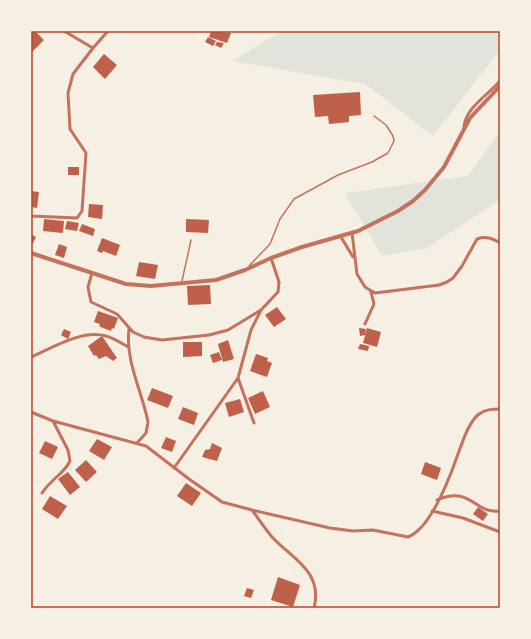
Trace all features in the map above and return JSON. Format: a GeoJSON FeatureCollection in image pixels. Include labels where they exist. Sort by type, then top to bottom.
{"type":"FeatureCollection","features":[{"type":"Feature","properties":{"kind":"street"},"geometry":{"type":"LineString","coordinates":[[64,31],[93,48]]}},
{"type":"Feature","properties":{"kind":"street"},"geometry":{"type":"LineString","coordinates":[[31,216],[77,218],[81,214],[86,153],[70,129],[68,93],[73,74],[108,31]]}},
{"type":"Feature","properties":{"kind":"street"},"geometry":{"type":"LineString","coordinates":[[464,128],[465,120],[470,111],[500,81]]}},
{"type":"Feature","properties":{"kind":"street"},"geometry":{"type":"LineString","coordinates":[[31,253],[126,284],[137,286],[182,284],[216,280],[302,247],[341,237],[381,221],[413,201],[425,190],[444,167],[470,118],[500,86]]}},
{"type":"Feature","properties":{"kind":"street"},"geometry":{"type":"LineString","coordinates":[[352,233],[354,259],[360,283],[371,292],[378,293],[439,285],[453,278],[477,239],[484,237],[490,238],[500,243]]}},
{"type":"Feature","properties":{"kind":"street"},"geometry":{"type":"LineString","coordinates":[[341,237],[354,259]]}},
{"type":"Feature","properties":{"kind":"street"},"geometry":{"type":"LineString","coordinates":[[92,273],[88,287],[91,302],[117,314],[129,329],[144,337],[172,340],[228,330],[261,310],[279,288],[277,275],[271,258]]}},
{"type":"Feature","properties":{"kind":"street"},"geometry":{"type":"LineString","coordinates":[[365,324],[374,304],[371,292]]}},
{"type":"Feature","properties":{"kind":"street"},"geometry":{"type":"LineString","coordinates":[[174,468],[238,378],[251,330],[261,310]]}},
{"type":"Feature","properties":{"kind":"street"},"geometry":{"type":"LineString","coordinates":[[129,329],[128,347],[148,422],[146,433],[137,443]]}},
{"type":"Feature","properties":{"kind":"street"},"geometry":{"type":"LineString","coordinates":[[31,356],[72,340],[93,335],[106,336],[128,347]]}},
{"type":"Feature","properties":{"kind":"street"},"geometry":{"type":"LineString","coordinates":[[238,378],[254,423]]}},
{"type":"Feature","properties":{"kind":"street"},"geometry":{"type":"LineString","coordinates":[[31,412],[53,421],[137,443],[156,453],[174,468],[222,502],[343,530],[373,530],[408,537],[420,529],[432,511],[451,472],[465,434],[476,417],[485,410],[500,409]]}},
{"type":"Feature","properties":{"kind":"street"},"geometry":{"type":"LineString","coordinates":[[42,493],[50,480],[65,469],[70,461],[68,450],[53,421]]}},
{"type":"Feature","properties":{"kind":"street"},"geometry":{"type":"LineString","coordinates":[[437,500],[455,494],[462,496],[488,510],[500,511]]}},
{"type":"Feature","properties":{"kind":"street"},"geometry":{"type":"LineString","coordinates":[[252,510],[272,537],[307,570],[314,583],[316,592],[314,608]]}},
{"type":"Feature","properties":{"kind":"street"},"geometry":{"type":"LineString","coordinates":[[432,511],[463,518],[500,532]]}},
{"type":"Feature","properties":{"kind":"lane"},"geometry":{"type":"LineString","coordinates":[[245,270],[270,244],[280,219],[294,199],[338,175],[372,162],[388,153],[394,141],[393,136],[386,125],[374,116]]}},
{"type":"Feature","properties":{"kind":"lane"},"geometry":{"type":"LineString","coordinates":[[182,284],[191,240]]}},
{"type":"Feature","properties":{"kind":"shaded area"},"geometry":{"type":"Polygon","coordinates":[[[282,31],[500,31],[500,50],[433,136],[365,84],[232,61],[282,31]]]}},
{"type":"Feature","properties":{"kind":"shaded area"},"geometry":{"type":"Polygon","coordinates":[[[500,131],[500,200],[427,248],[382,256],[345,193],[468,176],[500,131]]]}},
{"type":"Feature","properties":{"kind":"building"},"geometry":{"type":"Polygon","coordinates":[[[31,31],[35,31],[44,40],[31,53],[31,31]]]}},
{"type":"Feature","properties":{"kind":"building"},"geometry":{"type":"Polygon","coordinates":[[[211,31],[231,33],[227,43],[209,37],[211,31]]]}},
{"type":"Feature","properties":{"kind":"building"},"geometry":{"type":"Polygon","coordinates":[[[208,37],[216,41],[213,46],[205,42],[208,37]]]}},
{"type":"Feature","properties":{"kind":"building"},"geometry":{"type":"Polygon","coordinates":[[[217,42],[224,43],[221,48],[215,45],[217,42]]]}},
{"type":"Feature","properties":{"kind":"building"},"geometry":{"type":"Polygon","coordinates":[[[104,54],[117,65],[105,79],[93,67],[104,54]]]}},
{"type":"Feature","properties":{"kind":"building"},"geometry":{"type":"Polygon","coordinates":[[[360,92],[361,115],[349,116],[349,122],[329,124],[328,116],[315,117],[313,95],[360,92]]]}},
{"type":"Feature","properties":{"kind":"building"},"geometry":{"type":"Polygon","coordinates":[[[68,167],[79,167],[79,175],[68,175],[68,167]]]}},
{"type":"Feature","properties":{"kind":"building"},"geometry":{"type":"Polygon","coordinates":[[[31,191],[39,192],[37,208],[31,207],[31,191]]]}},
{"type":"Feature","properties":{"kind":"building"},"geometry":{"type":"Polygon","coordinates":[[[89,204],[103,205],[102,219],[88,217],[89,204]]]}},
{"type":"Feature","properties":{"kind":"building"},"geometry":{"type":"Polygon","coordinates":[[[44,219],[64,221],[63,233],[43,231],[44,219]]]}},
{"type":"Feature","properties":{"kind":"building"},"geometry":{"type":"Polygon","coordinates":[[[186,219],[209,220],[208,233],[186,232],[186,219]]]}},
{"type":"Feature","properties":{"kind":"building"},"geometry":{"type":"Polygon","coordinates":[[[67,221],[79,223],[77,231],[65,229],[67,221]]]}},
{"type":"Feature","properties":{"kind":"building"},"geometry":{"type":"Polygon","coordinates":[[[82,224],[95,229],[93,236],[79,231],[82,224]]]}},
{"type":"Feature","properties":{"kind":"building"},"geometry":{"type":"Polygon","coordinates":[[[31,234],[36,237],[31,247],[31,234]]]}},
{"type":"Feature","properties":{"kind":"building"},"geometry":{"type":"Polygon","coordinates":[[[102,238],[120,245],[116,256],[103,251],[102,253],[97,251],[102,238]]]}},
{"type":"Feature","properties":{"kind":"building"},"geometry":{"type":"Polygon","coordinates":[[[59,244],[67,247],[64,258],[55,255],[59,244]]]}},
{"type":"Feature","properties":{"kind":"building"},"geometry":{"type":"Polygon","coordinates":[[[139,262],[158,265],[155,279],[136,276],[139,262]]]}},
{"type":"Feature","properties":{"kind":"building"},"geometry":{"type":"Polygon","coordinates":[[[210,285],[211,304],[188,305],[187,286],[210,285]]]}},
{"type":"Feature","properties":{"kind":"building"},"geometry":{"type":"Polygon","coordinates":[[[277,307],[286,319],[274,327],[265,315],[277,307]]]}},
{"type":"Feature","properties":{"kind":"building"},"geometry":{"type":"Polygon","coordinates":[[[98,311],[118,318],[114,329],[112,328],[111,331],[94,322],[98,311]]]}},
{"type":"Feature","properties":{"kind":"building"},"geometry":{"type":"Polygon","coordinates":[[[359,328],[366,329],[365,335],[360,336],[359,328]]]}},
{"type":"Feature","properties":{"kind":"building"},"geometry":{"type":"Polygon","coordinates":[[[367,328],[381,332],[377,347],[363,343],[367,328]]]}},
{"type":"Feature","properties":{"kind":"building"},"geometry":{"type":"Polygon","coordinates":[[[64,329],[71,332],[68,339],[61,335],[64,329]]]}},
{"type":"Feature","properties":{"kind":"building"},"geometry":{"type":"Polygon","coordinates":[[[102,336],[117,358],[113,361],[106,356],[99,359],[96,355],[94,356],[88,346],[102,336]]]}},
{"type":"Feature","properties":{"kind":"building"},"geometry":{"type":"Polygon","coordinates":[[[228,340],[234,359],[223,362],[218,344],[228,340]]]}},
{"type":"Feature","properties":{"kind":"building"},"geometry":{"type":"Polygon","coordinates":[[[183,342],[202,342],[202,356],[183,357],[183,342]]]}},
{"type":"Feature","properties":{"kind":"building"},"geometry":{"type":"Polygon","coordinates":[[[360,344],[369,346],[368,351],[358,349],[360,344]]]}},
{"type":"Feature","properties":{"kind":"building"},"geometry":{"type":"Polygon","coordinates":[[[219,352],[222,360],[213,363],[210,355],[219,352]]]}},
{"type":"Feature","properties":{"kind":"building"},"geometry":{"type":"Polygon","coordinates":[[[256,354],[268,358],[267,361],[272,363],[267,377],[250,371],[256,354]]]}},
{"type":"Feature","properties":{"kind":"building"},"geometry":{"type":"Polygon","coordinates":[[[152,388],[173,396],[168,408],[147,400],[152,388]]]}},
{"type":"Feature","properties":{"kind":"building"},"geometry":{"type":"Polygon","coordinates":[[[263,391],[270,407],[255,414],[248,398],[263,391]]]}},
{"type":"Feature","properties":{"kind":"building"},"geometry":{"type":"Polygon","coordinates":[[[240,399],[244,412],[229,417],[225,403],[240,399]]]}},
{"type":"Feature","properties":{"kind":"building"},"geometry":{"type":"Polygon","coordinates":[[[183,407],[198,413],[194,425],[178,419],[183,407]]]}},
{"type":"Feature","properties":{"kind":"building"},"geometry":{"type":"Polygon","coordinates":[[[166,437],[176,441],[172,452],[161,448],[166,437]]]}},
{"type":"Feature","properties":{"kind":"building"},"geometry":{"type":"Polygon","coordinates":[[[97,439],[112,447],[104,460],[89,451],[97,439]]]}},
{"type":"Feature","properties":{"kind":"building"},"geometry":{"type":"Polygon","coordinates":[[[45,441],[58,447],[52,459],[39,453],[45,441]]]}},
{"type":"Feature","properties":{"kind":"building"},"geometry":{"type":"Polygon","coordinates":[[[212,443],[222,448],[217,461],[202,457],[205,450],[210,449],[212,443]]]}},
{"type":"Feature","properties":{"kind":"building"},"geometry":{"type":"Polygon","coordinates":[[[86,460],[97,472],[86,482],[75,470],[86,460]]]}},
{"type":"Feature","properties":{"kind":"building"},"geometry":{"type":"Polygon","coordinates":[[[425,462],[441,468],[437,480],[421,474],[425,462]]]}},
{"type":"Feature","properties":{"kind":"building"},"geometry":{"type":"Polygon","coordinates":[[[68,472],[80,487],[70,495],[58,479],[68,472]]]}},
{"type":"Feature","properties":{"kind":"building"},"geometry":{"type":"Polygon","coordinates":[[[186,483],[201,493],[192,506],[177,496],[186,483]]]}},
{"type":"Feature","properties":{"kind":"building"},"geometry":{"type":"Polygon","coordinates":[[[50,496],[67,506],[58,519],[42,509],[50,496]]]}},
{"type":"Feature","properties":{"kind":"building"},"geometry":{"type":"Polygon","coordinates":[[[478,507],[488,514],[483,521],[473,514],[478,507]]]}},
{"type":"Feature","properties":{"kind":"building"},"geometry":{"type":"Polygon","coordinates":[[[278,577],[300,585],[293,607],[271,600],[278,577]]]}},
{"type":"Feature","properties":{"kind":"building"},"geometry":{"type":"Polygon","coordinates":[[[247,588],[254,590],[251,598],[244,596],[247,588]]]}}]}
